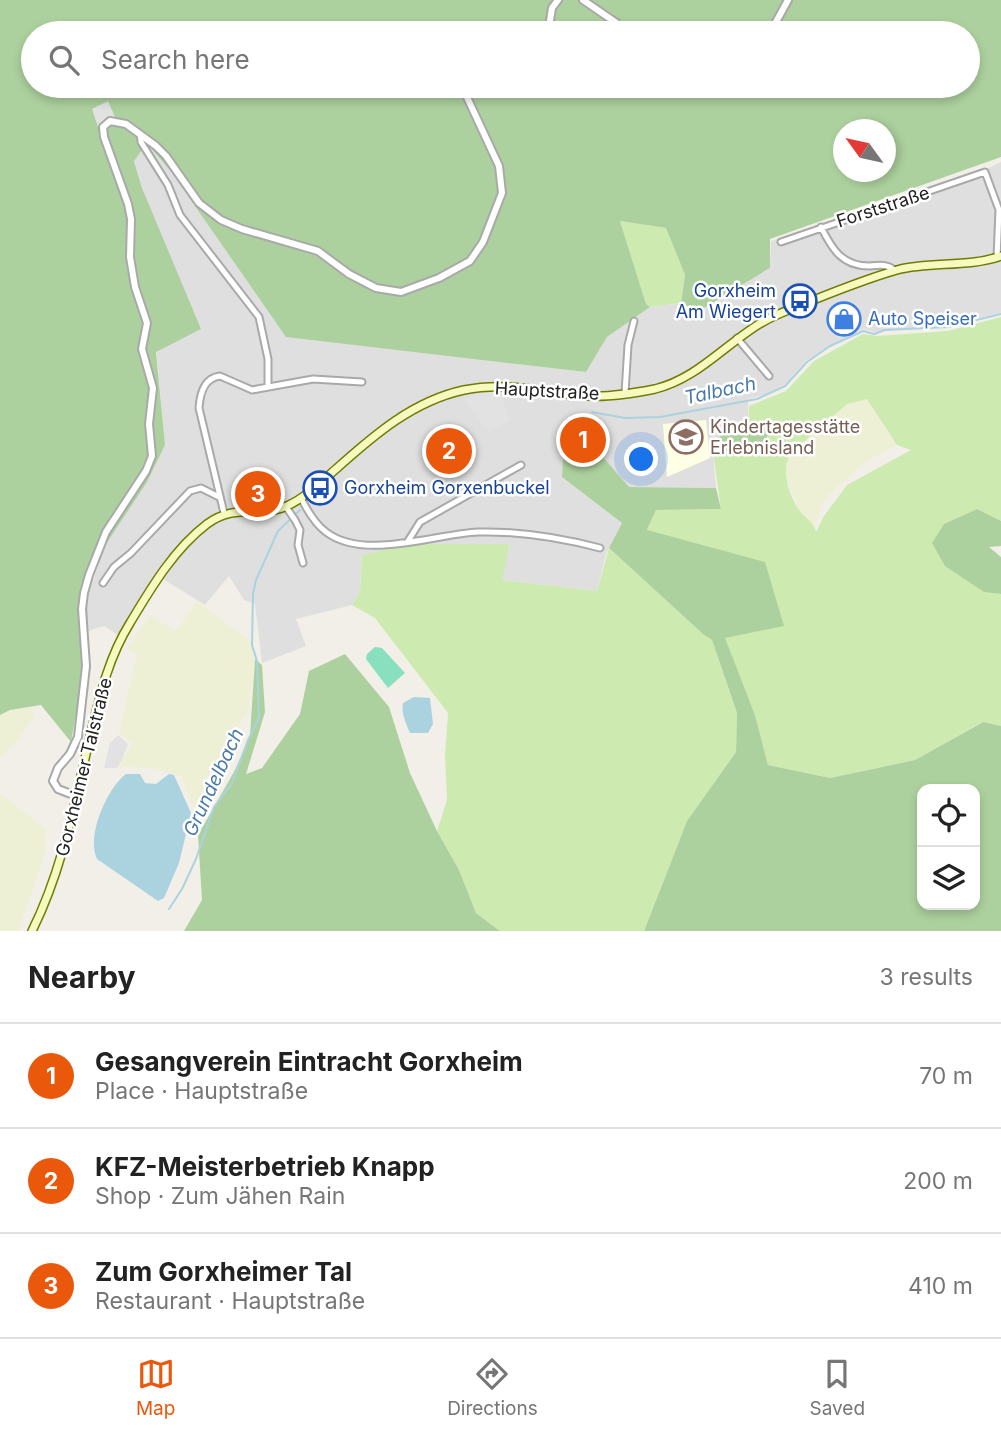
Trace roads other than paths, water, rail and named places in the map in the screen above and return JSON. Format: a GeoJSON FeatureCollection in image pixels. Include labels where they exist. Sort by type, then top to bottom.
{"type":"FeatureCollection","features":[{"type":"Feature","properties":{"kind":"main road","name":"Hauptstraße"},"geometry":{"type":"LineString","coordinates":[[224,513],[290,514],[301,498],[373,436],[409,412],[441,397],[465,390],[501,386],[531,387],[591,396],[657,388],[678,381],[701,368],[737,338],[775,316],[895,271],[929,264],[971,263],[999,257]]}},
{"type":"Feature","properties":{"kind":"main road","name":"Gorxheimer Talstraße"},"geometry":{"type":"LineString","coordinates":[[32,931],[57,872],[100,693],[128,626],[185,544],[224,513]]}},
{"type":"Feature","properties":{"kind":"street"},"geometry":{"type":"LineString","coordinates":[[550,21],[552,8],[558,0]]}},
{"type":"Feature","properties":{"kind":"street"},"geometry":{"type":"LineString","coordinates":[[583,0],[614,21]]}},
{"type":"Feature","properties":{"kind":"street"},"geometry":{"type":"LineString","coordinates":[[777,21],[788,0]]}},
{"type":"Feature","properties":{"kind":"street"},"geometry":{"type":"LineString","coordinates":[[76,796],[58,789],[54,785],[54,777],[74,748],[80,728],[86,666],[82,619],[84,593],[106,532],[146,471],[152,456],[149,424],[153,388],[142,349],[147,323],[135,287],[130,257],[131,219],[102,131],[106,124],[114,120],[140,134],[166,156],[199,203],[221,220],[242,229],[318,251],[349,274],[376,288],[401,292],[439,278],[470,261],[483,242],[502,193],[499,166],[467,98]]}},
{"type":"Feature","properties":{"kind":"street"},"geometry":{"type":"LineString","coordinates":[[140,134],[141,142],[168,185],[180,215],[259,317],[268,359],[268,387]]}},
{"type":"Feature","properties":{"kind":"street","name":"Forststraße"},"geometry":{"type":"LineString","coordinates":[[781,242],[985,172],[1000,209]]}},
{"type":"Feature","properties":{"kind":"street"},"geometry":{"type":"LineString","coordinates":[[999,257],[1000,209]]}},
{"type":"Feature","properties":{"kind":"street"},"geometry":{"type":"LineString","coordinates":[[821,227],[840,257],[860,265],[886,265],[895,271]]}},
{"type":"Feature","properties":{"kind":"street"},"geometry":{"type":"LineString","coordinates":[[625,393],[628,345],[634,321]]}},
{"type":"Feature","properties":{"kind":"street"},"geometry":{"type":"LineString","coordinates":[[737,338],[769,376]]}},
{"type":"Feature","properties":{"kind":"street"},"geometry":{"type":"LineString","coordinates":[[224,513],[199,408],[203,388],[211,379],[220,376],[249,390],[313,379],[362,382]]}},
{"type":"Feature","properties":{"kind":"street"},"geometry":{"type":"LineString","coordinates":[[408,541],[420,522],[521,465]]}},
{"type":"Feature","properties":{"kind":"street"},"geometry":{"type":"LineString","coordinates":[[103,583],[114,567],[131,553],[190,491],[201,488],[219,497]]}},
{"type":"Feature","properties":{"kind":"street"},"geometry":{"type":"LineString","coordinates":[[301,498],[317,524],[336,538],[349,542],[374,545],[478,532],[561,538],[600,548]]}},
{"type":"Feature","properties":{"kind":"street"},"geometry":{"type":"LineString","coordinates":[[290,514],[300,530],[298,545],[303,563]]}},
{"type":"Feature","properties":{"kind":"water"},"geometry":{"type":"Polygon","coordinates":[[[414,697],[430,698],[433,724],[428,733],[410,733],[403,703],[414,697]]]}},
{"type":"Feature","properties":{"kind":"water"},"geometry":{"type":"Polygon","coordinates":[[[126,774],[140,774],[145,783],[156,784],[169,774],[174,775],[191,813],[179,863],[164,898],[158,901],[97,859],[94,849],[100,813],[112,790],[126,774]]]}},
{"type":"Feature","properties":{"kind":"waterway","name":"Talbach"},"geometry":{"type":"LineString","coordinates":[[592,412],[625,418],[660,417],[757,399],[785,386],[807,362],[830,346],[863,331],[874,334],[885,330],[948,327],[1001,314]]}},
{"type":"Feature","properties":{"kind":"waterway","name":"Grundelbach"},"geometry":{"type":"LineString","coordinates":[[169,909],[196,859],[214,807],[232,783],[259,718],[257,661],[252,645],[253,594],[256,580],[278,531],[300,510]]}},
{"type":"Feature","properties":{"kind":"place","name":"Gorxheim Am Wiegert"},"geometry":{"type":"Point","coordinates":[800,301]}},
{"type":"Feature","properties":{"kind":"place","name":"Auto Speiser"},"geometry":{"type":"Point","coordinates":[844,319]}},
{"type":"Feature","properties":{"kind":"place","name":"Kindertagesstätte Erlebnisland"},"geometry":{"type":"Point","coordinates":[686,437]}},
{"type":"Feature","properties":{"kind":"place","name":"Gesangverein Eintracht Gorxheim"},"geometry":{"type":"Point","coordinates":[583,440]}},
{"type":"Feature","properties":{"kind":"place","name":"KFZ-Meisterbetrieb Knapp"},"geometry":{"type":"Point","coordinates":[449,451]}},
{"type":"Feature","properties":{"kind":"place","name":"Gorxheim Gorxenbuckel"},"geometry":{"type":"Point","coordinates":[320,488]}},
{"type":"Feature","properties":{"kind":"place","name":"Zum Gorxheimer Tal"},"geometry":{"type":"Point","coordinates":[258,494]}}]}
